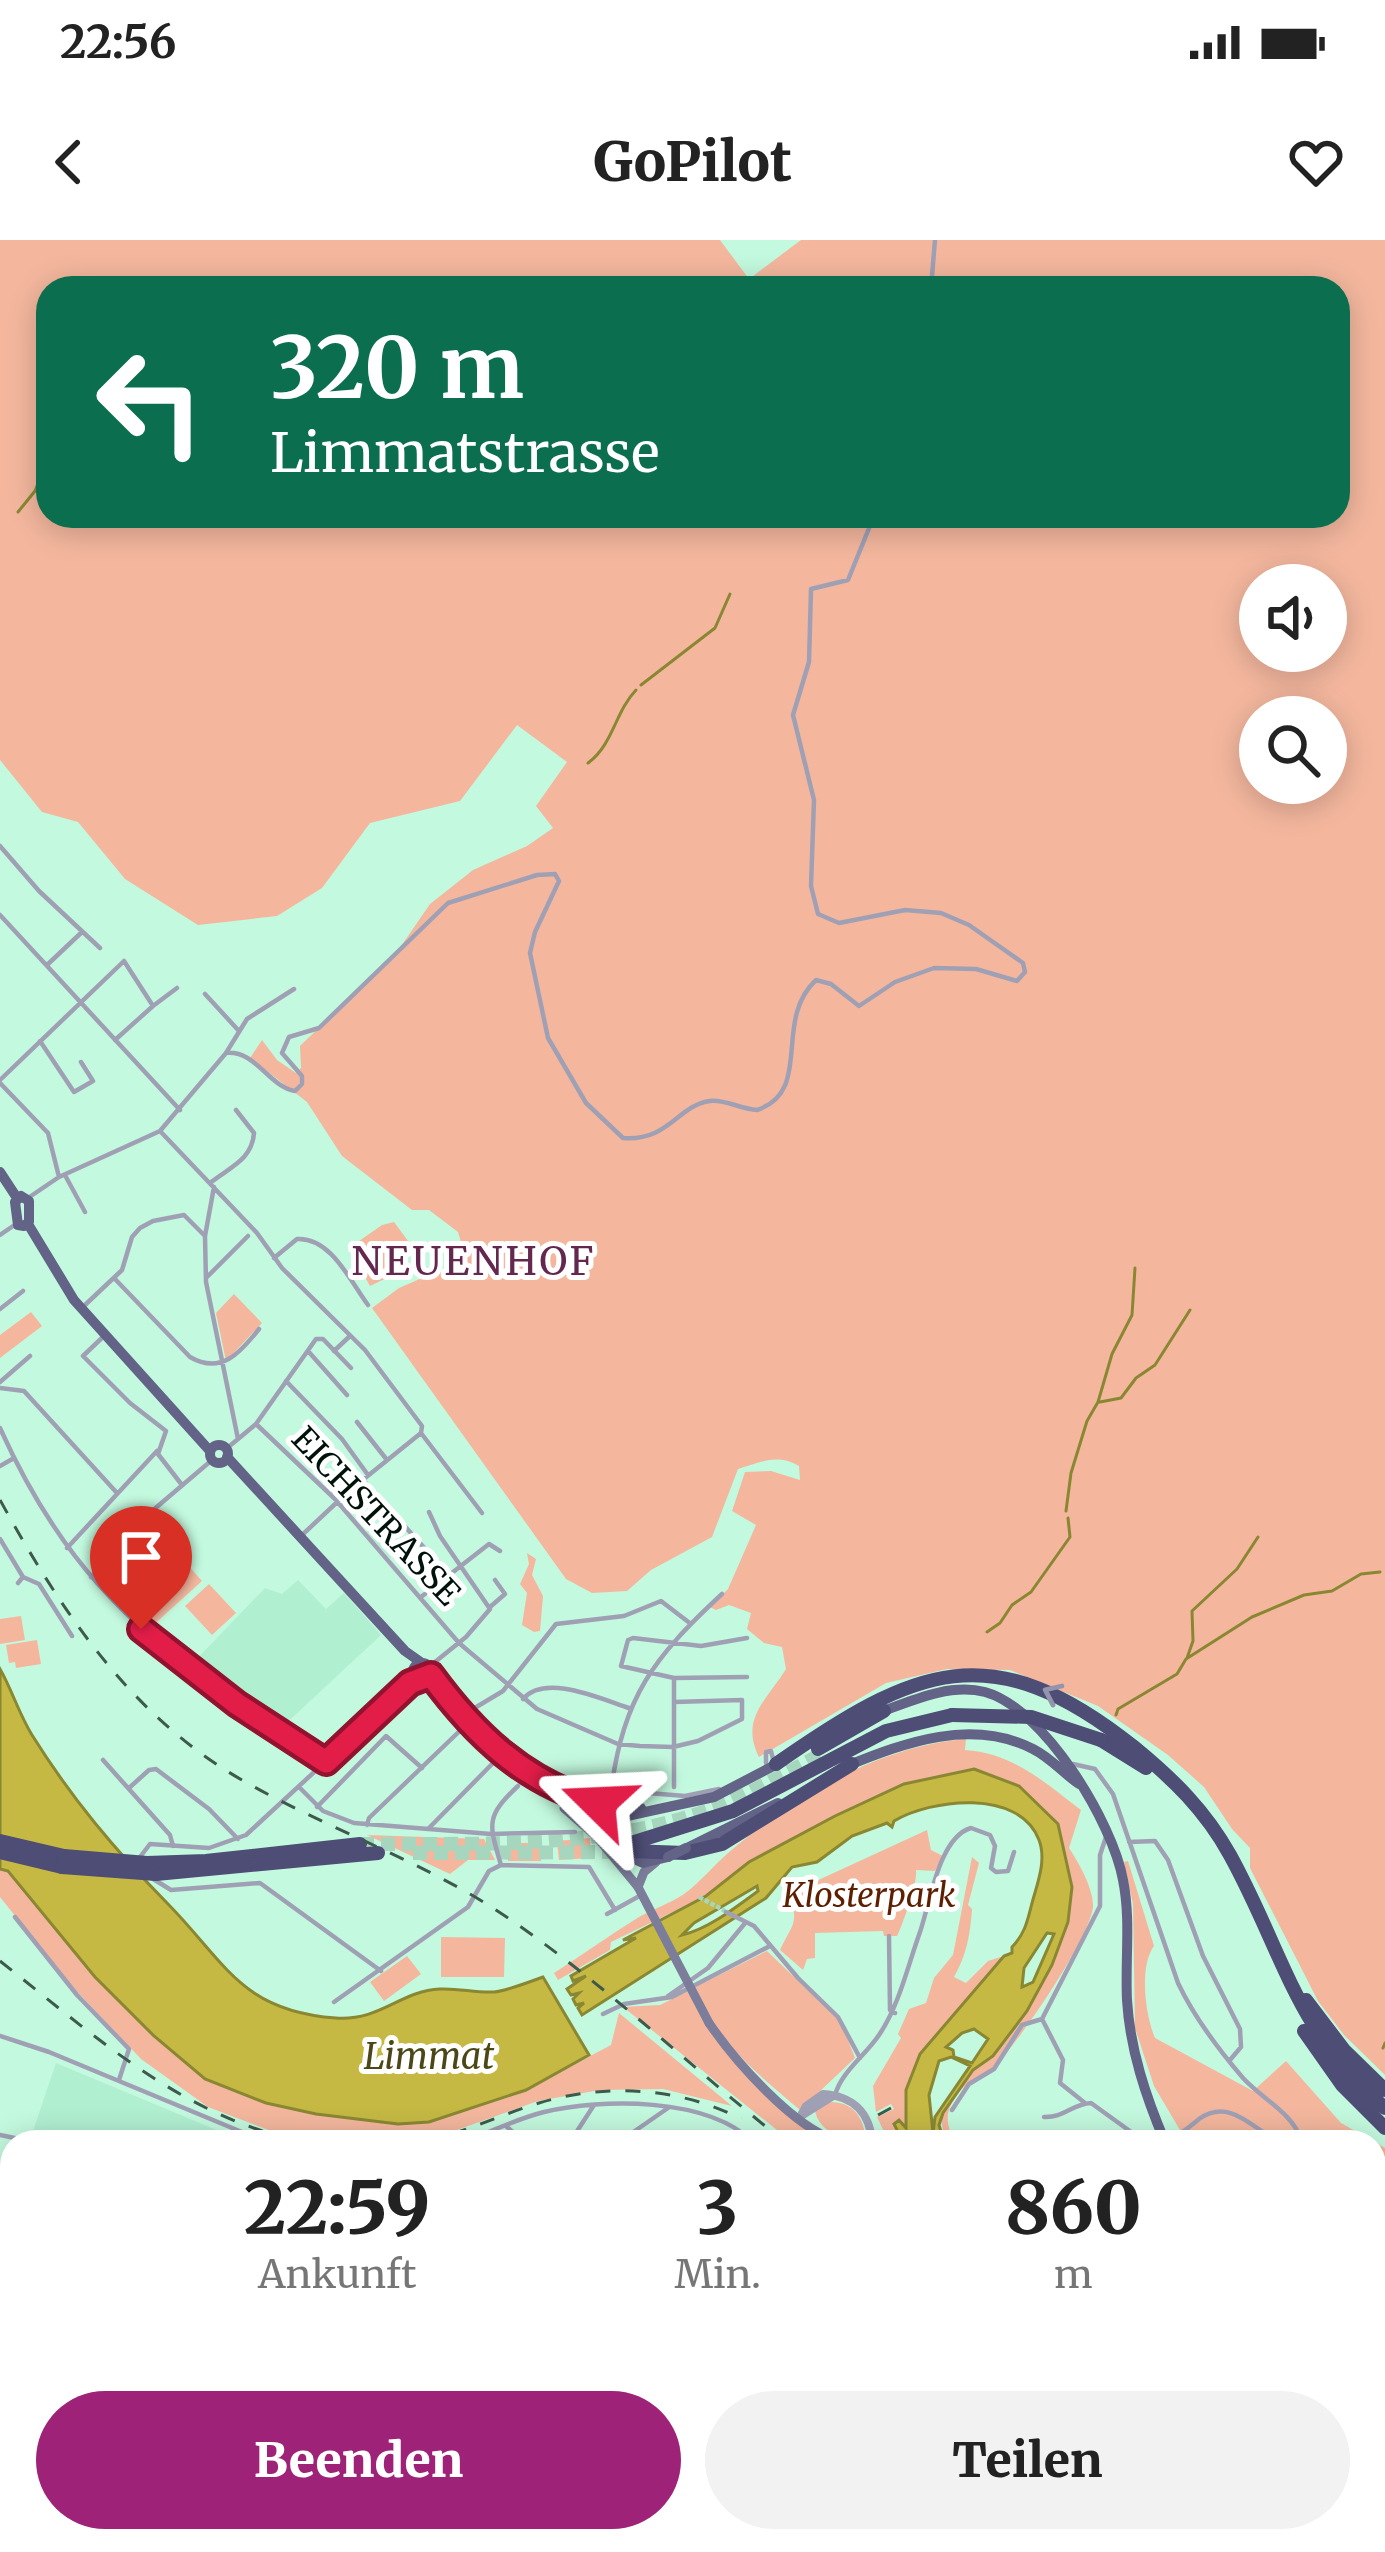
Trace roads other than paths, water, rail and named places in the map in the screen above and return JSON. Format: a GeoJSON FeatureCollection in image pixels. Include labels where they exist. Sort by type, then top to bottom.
{"type":"FeatureCollection","features":[{"type":"Feature","properties":{"kind":"highway"},"geometry":{"type":"LineString","coordinates":[[773,1761],[902,1689],[961,1674],[1016,1679],[1052,1692],[1177,1783],[1209,1821],[1241,1875],[1315,2031],[1385,2108]]}},
{"type":"Feature","properties":{"kind":"highway"},"geometry":{"type":"LineString","coordinates":[[884,1711],[820,1752],[883,1723],[947,1711],[1019,1707],[1087,1719]]}},
{"type":"Feature","properties":{"kind":"highway"},"geometry":{"type":"LineString","coordinates":[[622,1850],[733,1811],[886,1731],[947,1711],[1031,1718],[1101,1740],[1162,1781],[1202,1826],[1307,2036],[1350,2094],[1385,2128]]}},
{"type":"Feature","properties":{"kind":"highway"},"geometry":{"type":"LineString","coordinates":[[765,1809],[886,1731]]}},
{"type":"Feature","properties":{"kind":"highway"},"geometry":{"type":"LineString","coordinates":[[622,1850],[685,1853],[722,1844],[852,1764]]}},
{"type":"Feature","properties":{"kind":"highway"},"geometry":{"type":"LineString","coordinates":[[0,1841],[148,1868],[360,1844]]}},
{"type":"Feature","properties":{"kind":"highway"},"geometry":{"type":"LineString","coordinates":[[0,1852],[87,1870],[378,1853]]}},
{"type":"Feature","properties":{"kind":"highway"},"geometry":{"type":"LineString","coordinates":[[1274,1945],[1331,2035],[1385,2090]]}},
{"type":"Feature","properties":{"kind":"main road"},"geometry":{"type":"LineString","coordinates":[[0,1172],[22,1198],[22,1224],[81,1309],[466,1718],[518,1768],[622,1850],[709,2023],[742,2066],[825,2130]]}},
{"type":"Feature","properties":{"kind":"main road"},"geometry":{"type":"LineString","coordinates":[[641,1891],[644,1873],[662,1859],[852,1764],[914,1742],[987,1728],[996,1718],[993,1703],[976,1691]]}},
{"type":"Feature","properties":{"kind":"main road"},"geometry":{"type":"LineString","coordinates":[[622,1850],[627,1816],[721,1794],[773,1761],[884,1711],[943,1692],[976,1691],[1004,1701],[1082,1786],[1109,1833],[1126,1902],[1131,2035],[1149,2098],[1165,2130]]}},
{"type":"Feature","properties":{"kind":"main road"},"geometry":{"type":"LineString","coordinates":[[970,1734],[1019,1743],[1067,1769]]}},
{"type":"Feature","properties":{"kind":"main road"},"geometry":{"type":"LineString","coordinates":[[554,1793],[608,1805],[662,1809]]}},
{"type":"Feature","properties":{"kind":"main road"},"geometry":{"type":"LineString","coordinates":[[622,1850],[662,1859]]}},
{"type":"Feature","properties":{"kind":"street"},"geometry":{"type":"LineString","coordinates":[[932,276],[935,240]]}},
{"type":"Feature","properties":{"kind":"street"},"geometry":{"type":"LineString","coordinates":[[226,1054],[246,1056],[283,1089],[295,1091],[302,1076],[284,1059],[282,1048],[289,1037],[319,1028],[448,902],[537,874],[555,874],[559,881],[530,953],[548,1038],[586,1103],[623,1138],[649,1136],[704,1101],[757,1110],[779,1097],[790,1073],[791,1028],[805,992],[816,980],[830,984],[859,1006],[895,982],[934,968],[976,969],[1016,981],[1025,972],[1023,962],[956,918],[905,910],[835,922],[818,914],[812,902],[815,811],[793,715],[809,662],[811,589],[848,580],[869,528]]}},
{"type":"Feature","properties":{"kind":"street"},"geometry":{"type":"LineString","coordinates":[[0,847],[100,948]]}},
{"type":"Feature","properties":{"kind":"street"},"geometry":{"type":"LineString","coordinates":[[0,915],[180,1109]]}},
{"type":"Feature","properties":{"kind":"street"},"geometry":{"type":"LineString","coordinates":[[46,966],[82,932]]}},
{"type":"Feature","properties":{"kind":"street"},"geometry":{"type":"LineString","coordinates":[[85,1212],[63,1177],[48,1133],[0,1082],[124,962],[153,1006]]}},
{"type":"Feature","properties":{"kind":"street"},"geometry":{"type":"LineString","coordinates":[[116,1040],[177,988]]}},
{"type":"Feature","properties":{"kind":"street"},"geometry":{"type":"LineString","coordinates":[[22,1198],[160,1131],[226,1054],[247,1019],[294,989]]}},
{"type":"Feature","properties":{"kind":"street"},"geometry":{"type":"LineString","coordinates":[[205,994],[239,1031]]}},
{"type":"Feature","properties":{"kind":"street"},"geometry":{"type":"LineString","coordinates":[[40,1041],[74,1092],[93,1081],[81,1062]]}},
{"type":"Feature","properties":{"kind":"street"},"geometry":{"type":"LineString","coordinates":[[236,1110],[254,1133],[254,1146],[212,1185],[205,1236],[206,1278],[238,1439]]}},
{"type":"Feature","properties":{"kind":"street"},"geometry":{"type":"LineString","coordinates":[[160,1131],[350,1336],[422,1426],[421,1433],[300,1538]]}},
{"type":"Feature","properties":{"kind":"street"},"geometry":{"type":"LineString","coordinates":[[81,1309],[122,1270],[135,1232],[153,1221],[184,1216],[205,1236]]}},
{"type":"Feature","properties":{"kind":"street"},"geometry":{"type":"LineString","coordinates":[[0,1235],[22,1224]]}},
{"type":"Feature","properties":{"kind":"street"},"geometry":{"type":"LineString","coordinates":[[206,1278],[248,1236]]}},
{"type":"Feature","properties":{"kind":"street"},"geometry":{"type":"LineString","coordinates":[[274,1258],[297,1239],[316,1241],[337,1261],[368,1305]]}},
{"type":"Feature","properties":{"kind":"street"},"geometry":{"type":"LineString","coordinates":[[114,1278],[190,1357],[205,1365],[222,1363],[244,1348],[259,1329]]}},
{"type":"Feature","properties":{"kind":"street"},"geometry":{"type":"LineString","coordinates":[[0,1309],[23,1291]]}},
{"type":"Feature","properties":{"kind":"street"},"geometry":{"type":"LineString","coordinates":[[67,1548],[158,1451],[166,1431],[83,1356],[106,1334]]}},
{"type":"Feature","properties":{"kind":"street"},"geometry":{"type":"LineString","coordinates":[[334,1351],[350,1336]]}},
{"type":"Feature","properties":{"kind":"street"},"geometry":{"type":"LineString","coordinates":[[91,1577],[152,1511],[256,1424],[320,1338],[351,1368]]}},
{"type":"Feature","properties":{"kind":"street"},"geometry":{"type":"LineString","coordinates":[[308,1351],[347,1395]]}},
{"type":"Feature","properties":{"kind":"street"},"geometry":{"type":"LineString","coordinates":[[0,1385],[30,1356]]}},
{"type":"Feature","properties":{"kind":"street"},"geometry":{"type":"LineString","coordinates":[[286,1381],[342,1439],[366,1478],[447,1573]]}},
{"type":"Feature","properties":{"kind":"street"},"geometry":{"type":"LineString","coordinates":[[0,1385],[23,1391],[118,1493]]}},
{"type":"Feature","properties":{"kind":"street"},"geometry":{"type":"LineString","coordinates":[[357,1422],[387,1460]]}},
{"type":"Feature","properties":{"kind":"street","name":"EICHSTRASSE"},"geometry":{"type":"LineString","coordinates":[[256,1424],[338,1502],[459,1642],[508,1687],[549,1715],[618,1744],[673,1747]]}},
{"type":"Feature","properties":{"kind":"street"},"geometry":{"type":"LineString","coordinates":[[0,1428],[40,1510],[91,1577],[162,1646],[237,1704],[326,1762]]}},
{"type":"Feature","properties":{"kind":"street"},"geometry":{"type":"LineString","coordinates":[[421,1433],[482,1513]]}},
{"type":"Feature","properties":{"kind":"street"},"geometry":{"type":"LineString","coordinates":[[158,1451],[182,1486]]}},
{"type":"Feature","properties":{"kind":"street"},"geometry":{"type":"LineString","coordinates":[[0,1466],[14,1458]]}},
{"type":"Feature","properties":{"kind":"street"},"geometry":{"type":"LineString","coordinates":[[429,1512],[490,1607]]}},
{"type":"Feature","properties":{"kind":"street"},"geometry":{"type":"LineString","coordinates":[[0,1539],[21,1580],[39,1584],[72,1636]]}},
{"type":"Feature","properties":{"kind":"street"},"geometry":{"type":"LineString","coordinates":[[421,1597],[489,1544],[500,1551]]}},
{"type":"Feature","properties":{"kind":"street"},"geometry":{"type":"LineString","coordinates":[[382,1971],[266,1885],[245,1882],[166,1889],[140,1854],[146,1846],[209,1847],[238,1839],[258,1826],[459,1642],[505,1594],[495,1580]]}},
{"type":"Feature","properties":{"kind":"street"},"geometry":{"type":"LineString","coordinates":[[722,1594],[671,1643],[648,1673],[629,1708],[611,1790],[702,1794],[773,1761]]}},
{"type":"Feature","properties":{"kind":"street"},"geometry":{"type":"LineString","coordinates":[[368,1825],[369,1818],[466,1718],[508,1687],[556,1624],[624,1616],[662,1601],[691,1624]]}},
{"type":"Feature","properties":{"kind":"street"},"geometry":{"type":"LineString","coordinates":[[747,1638],[701,1646],[633,1638],[618,1666],[670,1677],[747,1677]]}},
{"type":"Feature","properties":{"kind":"street"},"geometry":{"type":"LineString","coordinates":[[670,1677],[674,1787]]}},
{"type":"Feature","properties":{"kind":"street"},"geometry":{"type":"LineString","coordinates":[[524,1699],[530,1691],[546,1688],[629,1708]]}},
{"type":"Feature","properties":{"kind":"street"},"geometry":{"type":"LineString","coordinates":[[673,1747],[698,1741],[742,1719],[742,1700],[674,1702]]}},
{"type":"Feature","properties":{"kind":"street"},"geometry":{"type":"LineString","coordinates":[[317,1807],[386,1736],[422,1768]]}},
{"type":"Feature","properties":{"kind":"street"},"geometry":{"type":"LineString","coordinates":[[103,1760],[170,1835],[173,1846]]}},
{"type":"Feature","properties":{"kind":"street"},"geometry":{"type":"LineString","coordinates":[[428,1829],[496,1761]]}},
{"type":"Feature","properties":{"kind":"street"},"geometry":{"type":"LineString","coordinates":[[1067,1769],[1091,1766],[1106,1780],[1192,2011],[1254,2089],[1298,2130]]}},
{"type":"Feature","properties":{"kind":"street"},"geometry":{"type":"LineString","coordinates":[[129,1788],[156,1769],[209,1809],[238,1839]]}},
{"type":"Feature","properties":{"kind":"street"},"geometry":{"type":"LineString","coordinates":[[501,1865],[490,1834],[497,1805],[518,1786]]}},
{"type":"Feature","properties":{"kind":"street"},"geometry":{"type":"LineString","coordinates":[[299,1787],[317,1807],[341,1820],[368,1825],[490,1834],[575,1832]]}},
{"type":"Feature","properties":{"kind":"street"},"geometry":{"type":"LineString","coordinates":[[805,2112],[836,2095],[892,2012],[936,1874],[956,1835],[971,1828],[990,1835],[995,1846],[991,1868],[996,1872],[1008,1871],[1014,1852]]}},
{"type":"Feature","properties":{"kind":"street"},"geometry":{"type":"LineString","coordinates":[[952,2110],[969,2084],[994,2069],[1022,2025],[1042,2019],[1100,1906],[1102,1845],[1109,1833]]}},
{"type":"Feature","properties":{"kind":"street"},"geometry":{"type":"LineString","coordinates":[[1129,1842],[1155,1841],[1168,1860],[1206,1962],[1240,2029],[1241,2047],[1230,2060]]}},
{"type":"Feature","properties":{"kind":"street"},"geometry":{"type":"LineString","coordinates":[[334,2002],[468,1907],[489,1871],[501,1865],[582,1865],[592,1869],[614,1910]]}},
{"type":"Feature","properties":{"kind":"street"},"geometry":{"type":"LineString","coordinates":[[607,1914],[641,1891]]}},
{"type":"Feature","properties":{"kind":"street"},"geometry":{"type":"LineString","coordinates":[[726,1912],[754,1926],[838,2017],[860,2058]]}},
{"type":"Feature","properties":{"kind":"street"},"geometry":{"type":"LineString","coordinates":[[15,1917],[65,1982],[129,2049],[119,2080]]}},
{"type":"Feature","properties":{"kind":"street"},"geometry":{"type":"LineString","coordinates":[[667,1999],[708,1968],[741,1920]]}},
{"type":"Feature","properties":{"kind":"street"},"geometry":{"type":"LineString","coordinates":[[889,1936],[892,2012]]}},
{"type":"Feature","properties":{"kind":"street"},"geometry":{"type":"LineString","coordinates":[[603,2014],[624,2004],[667,1999],[770,1946]]}},
{"type":"Feature","properties":{"kind":"street"},"geometry":{"type":"LineString","coordinates":[[1042,2019],[1063,2060],[1060,2083],[1129,2130]]}},
{"type":"Feature","properties":{"kind":"street"},"geometry":{"type":"LineString","coordinates":[[0,2036],[119,2080],[227,2130]]}},
{"type":"Feature","properties":{"kind":"street"},"geometry":{"type":"LineString","coordinates":[[836,2095],[853,2102],[868,2130]]}},
{"type":"Feature","properties":{"kind":"street"},"geometry":{"type":"LineString","coordinates":[[1044,2117],[1059,2118],[1085,2103]]}},
{"type":"Feature","properties":{"kind":"street"},"geometry":{"type":"LineString","coordinates":[[578,2130],[594,2105]]}},
{"type":"Feature","properties":{"kind":"street"},"geometry":{"type":"LineString","coordinates":[[496,2130],[548,2111],[594,2105],[668,2108],[734,2130]]}},
{"type":"Feature","properties":{"kind":"street"},"geometry":{"type":"LineString","coordinates":[[636,2130],[668,2108]]}},
{"type":"Feature","properties":{"kind":"street"},"geometry":{"type":"LineString","coordinates":[[1186,2130],[1205,2116],[1224,2111],[1261,2130]]}},
{"type":"Feature","properties":{"kind":"street"},"geometry":{"type":"LineString","coordinates":[[506,2126],[511,2130]]}},
{"type":"Feature","properties":{"kind":"water","name":"Limmat"},"geometry":{"type":"Polygon","coordinates":[[[0,1669],[32,1735],[79,1802],[222,1964],[256,1994],[304,2014],[352,2018],[426,1991],[494,1992],[543,1977],[589,2055],[526,2090],[429,2122],[398,2124],[266,2103],[205,2079],[95,1977],[8,1871],[0,1869],[0,1669]]]}},
{"type":"Feature","properties":{"kind":"water","name":"Limmat"},"geometry":{"type":"Polygon","coordinates":[[[974,1769],[1019,1786],[1058,1824],[1072,1887],[1068,1922],[1052,1965],[1027,2011],[993,2056],[973,2070],[943,2113],[940,2130],[933,2130],[935,2117],[970,2066],[951,2057],[939,2061],[929,2095],[933,2130],[897,2130],[894,2124],[899,2120],[906,2128],[906,2090],[920,2054],[1004,1956],[1012,1953],[1026,1923],[1042,1854],[1029,1823],[1013,1812],[973,1803],[929,1807],[894,1821],[892,1827],[887,1823],[852,1836],[817,1862],[792,1867],[766,1898],[582,2015],[578,2008],[584,2003],[576,2005],[573,1999],[579,1993],[571,1995],[567,1989],[586,1976],[573,1981],[571,1976],[636,1938],[623,1940],[706,1896],[749,1862],[904,1784],[974,1769]],[[757,1886],[682,1935],[721,1917],[758,1891],[757,1886]],[[1047,1933],[1024,1968],[1022,1987],[1033,1982],[1054,1934],[1047,1933]],[[974,2029],[946,2047],[954,2057],[972,2063],[988,2039],[974,2029]]]}},
{"type":"Feature","properties":{"kind":"waterway"},"geometry":{"type":"LineString","coordinates":[[18,512],[36,488]]}},
{"type":"Feature","properties":{"kind":"waterway"},"geometry":{"type":"LineString","coordinates":[[641,685],[715,628],[730,594]]}},
{"type":"Feature","properties":{"kind":"waterway"},"geometry":{"type":"LineString","coordinates":[[588,763],[603,747],[636,690]]}},
{"type":"Feature","properties":{"kind":"waterway"},"geometry":{"type":"LineString","coordinates":[[1066,1511],[1071,1473],[1087,1421],[1132,1315],[1135,1268]]}},
{"type":"Feature","properties":{"kind":"waterway"},"geometry":{"type":"LineString","coordinates":[[1100,1402],[1121,1398],[1136,1378],[1155,1365],[1190,1310]]}},
{"type":"Feature","properties":{"kind":"waterway"},"geometry":{"type":"LineString","coordinates":[[987,1632],[1031,1592],[1070,1537],[1068,1518]]}},
{"type":"Feature","properties":{"kind":"waterway"},"geometry":{"type":"LineString","coordinates":[[1187,1658],[1193,1641],[1192,1611],[1237,1569],[1258,1537]]}},
{"type":"Feature","properties":{"kind":"waterway"},"geometry":{"type":"LineString","coordinates":[[1116,1715],[1118,1709],[1177,1674],[1186,1659],[1252,1617],[1304,1595],[1332,1591],[1361,1574],[1380,1572]]}},
{"type":"Feature","properties":{"kind":"waterway"},"geometry":{"type":"LineString","coordinates":[[1383,2048],[1385,2043]]}},
{"type":"Feature","properties":{"kind":"tunnel"},"geometry":{"type":"LineString","coordinates":[[360,1844],[535,1842],[664,1824],[721,1805],[822,1754]]}},
{"type":"Feature","properties":{"kind":"tunnel"},"geometry":{"type":"LineString","coordinates":[[413,1853],[618,1852]]}},
{"type":"Feature","properties":{"kind":"tunnel"},"geometry":{"type":"LineString","coordinates":[[699,1897],[725,1911]]}},
{"type":"Feature","properties":{"kind":"railway"},"geometry":{"type":"LineString","coordinates":[[0,1500],[76,1623],[170,1729],[249,1784],[493,1908],[606,1992],[771,2130]]}},
{"type":"Feature","properties":{"kind":"railway"},"geometry":{"type":"LineString","coordinates":[[0,1961],[142,2071],[219,2114],[261,2130]]}},
{"type":"Feature","properties":{"kind":"railway"},"geometry":{"type":"LineString","coordinates":[[464,2130],[539,2103],[615,2091],[693,2100],[741,2119]]}},
{"type":"Feature","properties":{"kind":"railway"},"geometry":{"type":"LineString","coordinates":[[878,2115],[891,2108]]}},
{"type":"Feature","properties":{"kind":"district","name":"NEUENHOF"},"geometry":{"type":"Point","coordinates":[474,1261]}},
{"type":"Feature","properties":{"kind":"park label","name":"Klosterpark"},"geometry":{"type":"Point","coordinates":[869,1895]}}]}
